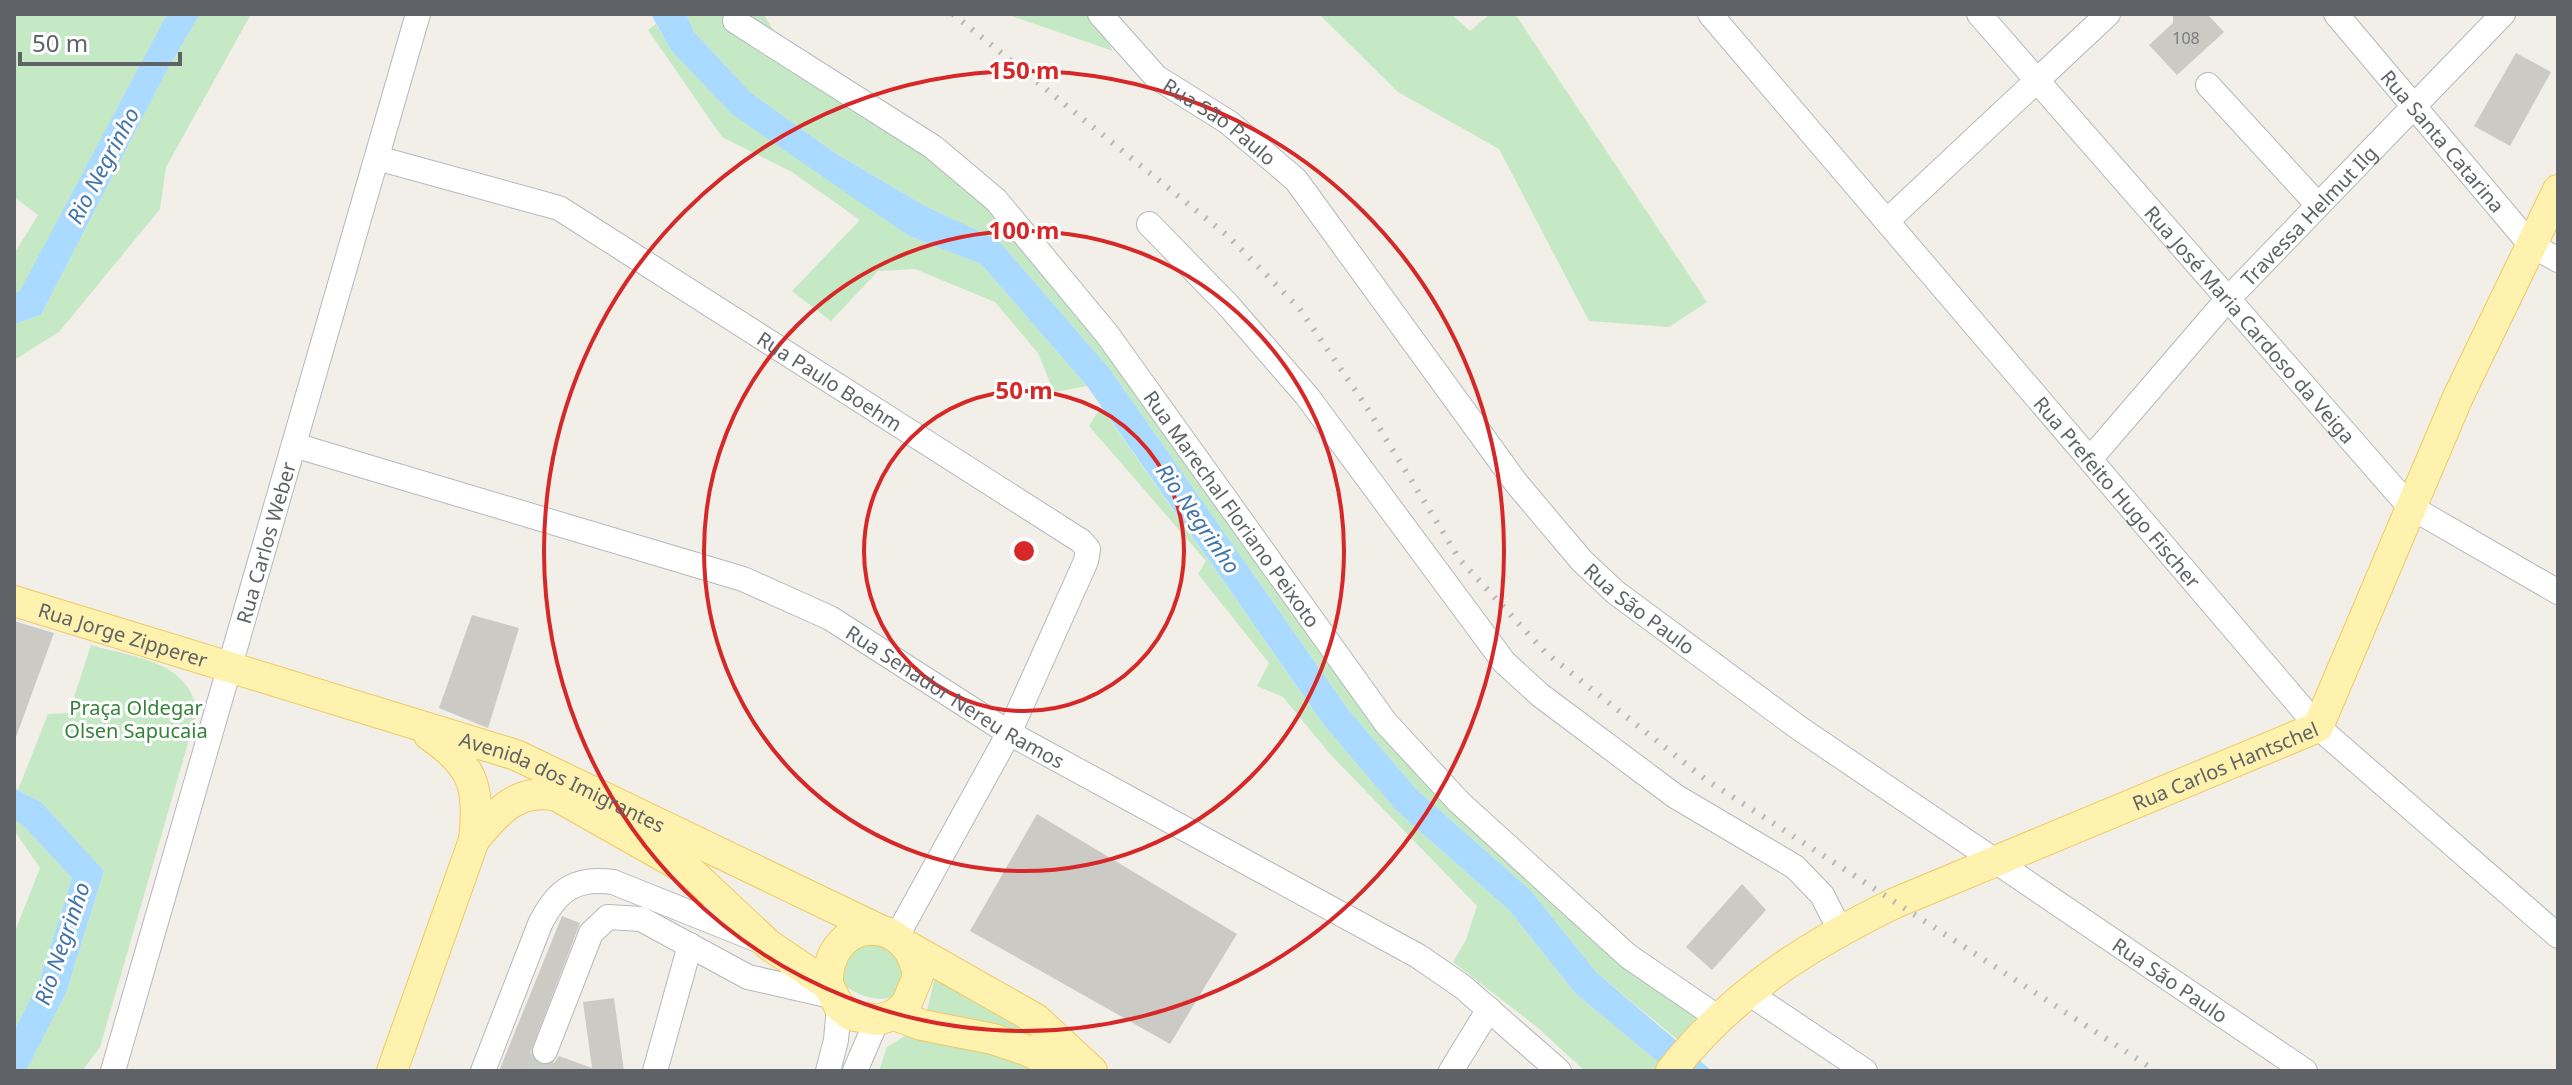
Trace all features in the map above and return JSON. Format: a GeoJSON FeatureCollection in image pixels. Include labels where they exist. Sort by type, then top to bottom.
{"type":"FeatureCollection","features":[{"type":"Feature","properties":{"kind":"main road","name":"Rua Carlos Hantschel"},"geometry":{"type":"LineString","coordinates":[[1671,1071],[1709,1025],[1747,992],[1840,930],[1994,861],[2318,727],[2409,506],[2558,190]]}},
{"type":"Feature","properties":{"kind":"main road","name":"Rua Jorge Zipperer"},"geometry":{"type":"LineString","coordinates":[[14,601],[230,668]]}},
{"type":"Feature","properties":{"kind":"main road","name":"Avenida dos Imigrantes"},"geometry":{"type":"LineString","coordinates":[[230,668],[516,755],[895,938],[1036,1019],[1092,1071]]}},
{"type":"Feature","properties":{"kind":"main road"},"geometry":{"type":"LineString","coordinates":[[392,1071],[474,840],[478,805],[473,778],[456,753],[414,725]]}},
{"type":"Feature","properties":{"kind":"main road","name":"Avenida dos Imigrantes"},"geometry":{"type":"LineString","coordinates":[[474,840],[510,803],[542,792],[557,796],[673,859],[850,1015],[886,1018],[1015,1046],[1069,1071]]}},
{"type":"Feature","properties":{"kind":"main road"},"geometry":{"type":"LineString","coordinates":[[832,996],[827,967],[833,950],[846,937],[863,930],[895,938],[918,976],[915,992],[886,1018]]}},
{"type":"Feature","properties":{"kind":"street","name":"Rua Carlos Weber"},"geometry":{"type":"LineString","coordinates":[[113,1071],[418,14]]}},
{"type":"Feature","properties":{"kind":"street","name":"Rua São Paulo"},"geometry":{"type":"LineString","coordinates":[[1100,14],[1156,77],[1228,122],[1296,180],[1517,484],[1604,582],[1786,719],[2305,1071]]}},
{"type":"Feature","properties":{"kind":"street","name":"Rua Prefeito Hugo Fischer"},"geometry":{"type":"LineString","coordinates":[[1710,14],[2318,727],[2558,936]]}},
{"type":"Feature","properties":{"kind":"street","name":"Rua José Maria Cardoso da Veiga"},"geometry":{"type":"LineString","coordinates":[[1979,14],[2226,301],[2409,506],[2558,592]]}},
{"type":"Feature","properties":{"kind":"street"},"geometry":{"type":"LineString","coordinates":[[1888,220],[2108,14]]}},
{"type":"Feature","properties":{"kind":"street","name":"Rua Santa Catarina"},"geometry":{"type":"LineString","coordinates":[[2336,14],[2530,244],[2558,260]]}},
{"type":"Feature","properties":{"kind":"street","name":"Travessa Helmut Ilg"},"geometry":{"type":"LineString","coordinates":[[2091,458],[2226,301],[2503,14]]}},
{"type":"Feature","properties":{"kind":"street","name":"Rua Marechal Floriano Peixoto"},"geometry":{"type":"LineString","coordinates":[[735,21],[933,147],[996,200],[1107,334],[1386,723],[1459,802],[1628,956],[1709,1025]]}},
{"type":"Feature","properties":{"kind":"street"},"geometry":{"type":"LineString","coordinates":[[2208,85],[2318,205]]}},
{"type":"Feature","properties":{"kind":"street","name":"Rua Paulo Boehm"},"geometry":{"type":"LineString","coordinates":[[377,158],[559,208],[1081,541],[1088,549],[1086,561],[1009,733],[895,938]]}},
{"type":"Feature","properties":{"kind":"street"},"geometry":{"type":"LineString","coordinates":[[1149,224],[1228,305],[1307,396],[1504,662],[1540,695],[1675,796],[1795,867],[1822,895],[1840,930]]}},
{"type":"Feature","properties":{"kind":"street","name":"Rua Senador Nereu Ramos"},"geometry":{"type":"LineString","coordinates":[[294,445],[772,589],[830,618],[1009,733],[1418,956],[1489,1009],[1559,1071]]}},
{"type":"Feature","properties":{"kind":"street"},"geometry":{"type":"LineString","coordinates":[[483,1071],[540,924],[551,902],[569,885],[592,879],[613,882],[769,945]]}},
{"type":"Feature","properties":{"kind":"street"},"geometry":{"type":"LineString","coordinates":[[545,1051],[591,933],[608,917],[641,919],[748,977],[832,996],[836,1040],[828,1071]]}},
{"type":"Feature","properties":{"kind":"street"},"geometry":{"type":"LineString","coordinates":[[655,1071],[690,945]]}},
{"type":"Feature","properties":{"kind":"street"},"geometry":{"type":"LineString","coordinates":[[1747,992],[1865,1071]]}},
{"type":"Feature","properties":{"kind":"street"},"geometry":{"type":"LineString","coordinates":[[1451,1071],[1489,1009]]}},
{"type":"Feature","properties":{"kind":"street"},"geometry":{"type":"LineString","coordinates":[[855,1071],[886,1018]]}},
{"type":"Feature","properties":{"kind":"green space"},"geometry":{"type":"Polygon","coordinates":[[[14,14],[167,14],[20,292],[14,294],[14,254],[38,215],[14,197],[14,14]]]}},
{"type":"Feature","properties":{"kind":"green space"},"geometry":{"type":"Polygon","coordinates":[[[200,14],[251,14],[166,167],[160,209],[59,332],[14,360],[14,324],[41,315],[166,72],[200,14]]]}},
{"type":"Feature","properties":{"kind":"green space"},"geometry":{"type":"Polygon","coordinates":[[[686,14],[763,14],[791,57],[996,200],[1386,723],[1704,1009],[1678,1040],[1596,972],[1531,891],[1417,790],[1347,708],[1109,368],[998,240],[925,206],[835,153],[751,93],[694,32],[686,14]]]}},
{"type":"Feature","properties":{"kind":"green space"},"geometry":{"type":"Polygon","coordinates":[[[1006,14],[1090,14],[1113,51],[1006,14]]]}},
{"type":"Feature","properties":{"kind":"green space"},"geometry":{"type":"Polygon","coordinates":[[[1319,14],[1451,14],[1470,31],[1490,14],[1515,14],[1707,302],[1669,327],[1589,321],[1499,149],[1398,92],[1319,14]]]}},
{"type":"Feature","properties":{"kind":"green space"},"geometry":{"type":"Polygon","coordinates":[[[656,24],[670,49],[909,236],[981,264],[1087,386],[1054,392],[1038,353],[995,302],[915,269],[878,271],[831,321],[792,291],[860,220],[792,172],[722,137],[648,30],[656,24]]]}},
{"type":"Feature","properties":{"kind":"green space"},"geometry":{"type":"Polygon","coordinates":[[[1101,407],[1324,725],[1396,810],[1510,911],[1575,993],[1662,1065],[1654,1071],[1585,1071],[1537,1027],[1453,962],[1466,940],[1477,906],[1330,754],[1283,697],[1257,686],[1269,663],[1198,574],[1206,561],[1089,426],[1101,407]]]}},
{"type":"Feature","properties":{"kind":"green space","name":"Praça Oldegar Olsen Sapucaia"},"geometry":{"type":"Polygon","coordinates":[[[91,645],[141,658],[171,671],[183,681],[192,695],[197,712],[100,1047],[82,1071],[26,1071],[66,993],[104,871],[41,802],[18,790],[48,714],[69,713],[91,645]]]}},
{"type":"Feature","properties":{"kind":"green space"},"geometry":{"type":"Polygon","coordinates":[[[14,820],[23,825],[72,878],[39,982],[14,1031],[14,934],[40,868],[14,830],[14,820]]]}},
{"type":"Feature","properties":{"kind":"green space"},"geometry":{"type":"Polygon","coordinates":[[[871,941],[897,945],[903,977],[898,994],[883,999],[867,997],[840,980],[847,955],[871,941]]]}},
{"type":"Feature","properties":{"kind":"green space"},"geometry":{"type":"Polygon","coordinates":[[[936,973],[1056,1043],[926,1015],[936,973]]]}},
{"type":"Feature","properties":{"kind":"green space"},"geometry":{"type":"Polygon","coordinates":[[[905,1036],[967,1044],[1052,1071],[879,1071],[887,1047],[905,1036]]]}},
{"type":"Feature","properties":{"kind":"water","name":"Rio Negrinho"},"geometry":{"type":"Polygon","coordinates":[[[167,14],[200,14],[166,72],[41,315],[14,324],[14,294],[20,291],[167,14]]]}},
{"type":"Feature","properties":{"kind":"water","name":"Rio Negrinho"},"geometry":{"type":"Polygon","coordinates":[[[651,14],[686,14],[694,32],[751,93],[835,153],[925,206],[998,240],[1109,368],[1347,708],[1417,790],[1531,891],[1596,972],[1712,1071],[1669,1071],[1575,993],[1510,911],[1396,810],[1324,725],[1087,386],[981,264],[909,236],[732,114],[670,49],[651,14]]]}},
{"type":"Feature","properties":{"kind":"water","name":"Rio Negrinho"},"geometry":{"type":"Polygon","coordinates":[[[14,788],[41,802],[104,871],[66,993],[26,1071],[14,1071],[14,1031],[39,982],[72,878],[23,825],[14,820],[14,788]]]}},
{"type":"Feature","properties":{"kind":"building"},"geometry":{"type":"Polygon","coordinates":[[[2173,14],[2207,14],[2224,32],[2177,75],[2149,45],[2173,23],[2173,14]]]}},
{"type":"Feature","properties":{"kind":"building"},"geometry":{"type":"Polygon","coordinates":[[[2516,53],[2551,72],[2510,146],[2474,126],[2516,53]]]}},
{"type":"Feature","properties":{"kind":"building"},"geometry":{"type":"Polygon","coordinates":[[[472,615],[519,628],[488,728],[439,708],[472,615]]]}},
{"type":"Feature","properties":{"kind":"building"},"geometry":{"type":"Polygon","coordinates":[[[14,621],[54,633],[16,737],[14,737],[14,621]]]}},
{"type":"Feature","properties":{"kind":"building"},"geometry":{"type":"Polygon","coordinates":[[[1037,814],[1237,934],[1170,1044],[970,931],[1037,814]]]}},
{"type":"Feature","properties":{"kind":"building"},"geometry":{"type":"Polygon","coordinates":[[[1742,884],[1766,910],[1712,970],[1686,947],[1742,884]]]}},
{"type":"Feature","properties":{"kind":"building"},"geometry":{"type":"Polygon","coordinates":[[[562,916],[580,923],[530,1054],[540,1065],[554,1063],[559,1056],[592,1068],[583,1002],[614,998],[624,1071],[499,1071],[562,916]]]}},
{"type":"Feature","properties":{"kind":"tunnel"},"geometry":{"type":"LineString","coordinates":[[537,1071],[545,1051]]}},
{"type":"Feature","properties":{"kind":"railway"},"geometry":{"type":"LineString","coordinates":[[953,14],[1229,237],[1299,308],[1364,403],[1460,560],[1546,653],[1705,779],[2156,1071]]}}]}
